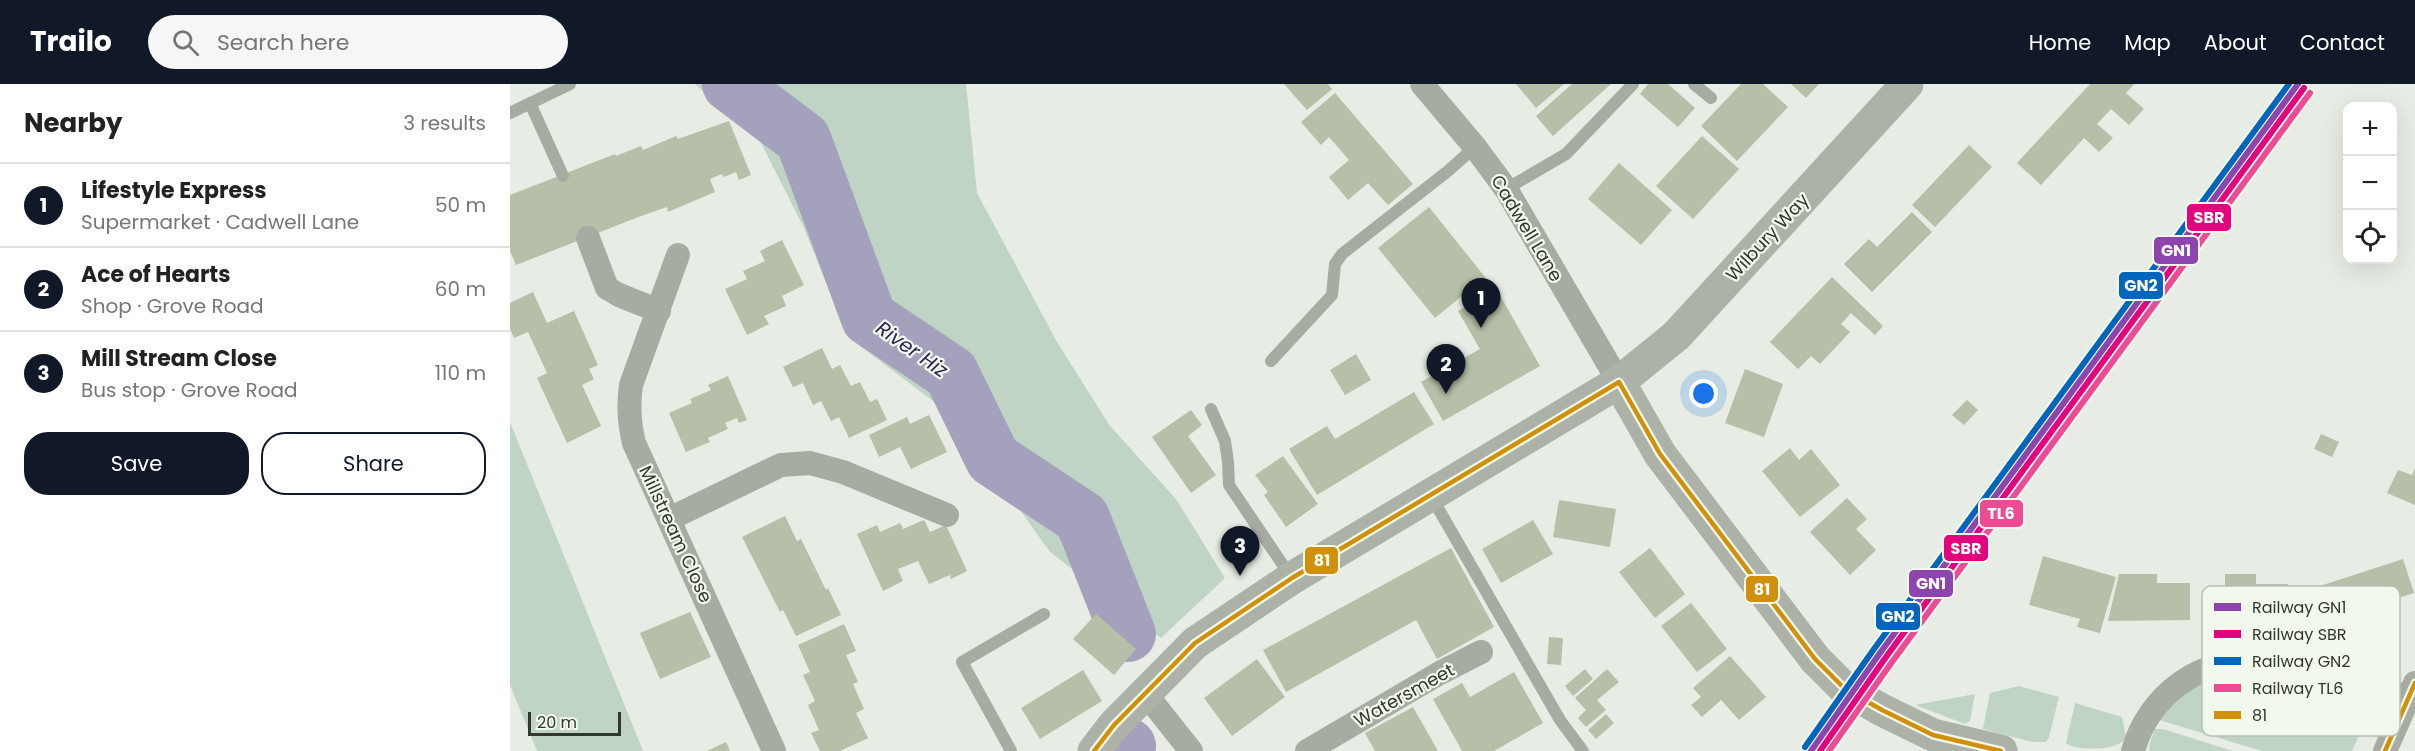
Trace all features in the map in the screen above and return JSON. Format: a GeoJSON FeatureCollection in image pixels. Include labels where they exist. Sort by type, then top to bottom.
{"type":"FeatureCollection","features":[{"type":"Feature","properties":{"kind":"street","name":"Cadwell Lane"},"geometry":{"type":"LineString","coordinates":[[1422,84],[1475,147],[1506,189],[1619,382]]}},
{"type":"Feature","properties":{"kind":"street","name":"Wilbury Way"},"geometry":{"type":"LineString","coordinates":[[1094,751],[1144,693],[1195,643],[1292,578],[1619,382],[1676,336],[1908,84]]}},
{"type":"Feature","properties":{"kind":"street"},"geometry":{"type":"LineString","coordinates":[[588,238],[607,288],[659,311]]}},
{"type":"Feature","properties":{"kind":"street","name":"Millstream Close"},"geometry":{"type":"LineString","coordinates":[[678,255],[631,385],[628,404],[630,425],[634,443],[774,751]]}},
{"type":"Feature","properties":{"kind":"street"},"geometry":{"type":"LineString","coordinates":[[1619,382],[1660,454],[1815,659],[1845,689],[1934,735],[2001,751]]}},
{"type":"Feature","properties":{"kind":"street"},"geometry":{"type":"LineString","coordinates":[[669,519],[781,465],[795,463],[810,463],[843,472],[947,515]]}},
{"type":"Feature","properties":{"kind":"street","name":"Watersmeet"},"geometry":{"type":"LineString","coordinates":[[1307,751],[1331,744],[1481,652]]}},
{"type":"Feature","properties":{"kind":"street"},"geometry":{"type":"LineString","coordinates":[[2133,751],[2148,718],[2168,695],[2195,672],[2202,670]]}},
{"type":"Feature","properties":{"kind":"street"},"geometry":{"type":"LineString","coordinates":[[2400,719],[2413,692]]}},
{"type":"Feature","properties":{"kind":"street"},"geometry":{"type":"LineString","coordinates":[[1144,693],[1191,751]]}},
{"type":"Feature","properties":{"kind":"street"},"geometry":{"type":"LineString","coordinates":[[2385,751],[2392,736]]}},
{"type":"Feature","properties":{"kind":"lane"},"geometry":{"type":"LineString","coordinates":[[510,112],[570,84]]}},
{"type":"Feature","properties":{"kind":"lane"},"geometry":{"type":"LineString","coordinates":[[1506,189],[1566,154],[1633,84]]}},
{"type":"Feature","properties":{"kind":"lane"},"geometry":{"type":"LineString","coordinates":[[1694,84],[1711,98]]}},
{"type":"Feature","properties":{"kind":"lane"},"geometry":{"type":"LineString","coordinates":[[530,104],[563,176]]}},
{"type":"Feature","properties":{"kind":"lane"},"geometry":{"type":"LineString","coordinates":[[1271,361],[1332,295],[1335,264],[1342,254],[1475,147]]}},
{"type":"Feature","properties":{"kind":"lane"},"geometry":{"type":"LineString","coordinates":[[1211,409],[1224,441],[1229,485],[1292,578]]}},
{"type":"Feature","properties":{"kind":"lane"},"geometry":{"type":"LineString","coordinates":[[1431,495],[1560,720],[1583,751]]}},
{"type":"Feature","properties":{"kind":"lane"},"geometry":{"type":"LineString","coordinates":[[1011,751],[962,662],[1044,614]]}},
{"type":"Feature","properties":{"kind":"green space"},"geometry":{"type":"Polygon","coordinates":[[[695,84],[966,84],[977,193],[1057,342],[1110,426],[1176,499],[1225,578],[1161,638],[1050,552],[1007,492],[937,404],[848,337],[804,228],[760,141],[695,84]]]}},
{"type":"Feature","properties":{"kind":"green space"},"geometry":{"type":"Polygon","coordinates":[[[510,422],[643,751],[537,751],[510,685],[510,422]]]}},
{"type":"Feature","properties":{"kind":"green space"},"geometry":{"type":"Polygon","coordinates":[[[2202,681],[2202,733],[2159,720],[2167,709],[2202,681]]]}},
{"type":"Feature","properties":{"kind":"green space"},"geometry":{"type":"Polygon","coordinates":[[[2019,686],[2059,697],[2046,742],[2032,742],[1983,729],[1990,693],[2019,686]]]}},
{"type":"Feature","properties":{"kind":"green space"},"geometry":{"type":"Polygon","coordinates":[[[1975,694],[1970,721],[1965,724],[1915,705],[1975,694]]]}},
{"type":"Feature","properties":{"kind":"green space"},"geometry":{"type":"Polygon","coordinates":[[[2075,703],[2122,717],[2124,740],[2120,744],[2095,749],[2070,746],[2066,743],[2075,703]]]}},
{"type":"Feature","properties":{"kind":"green space"},"geometry":{"type":"Polygon","coordinates":[[[2155,729],[2163,729],[2233,751],[2149,751],[2155,729]]]}},
{"type":"Feature","properties":{"kind":"green space"},"geometry":{"type":"Polygon","coordinates":[[[2212,736],[2359,736],[2352,751],[2262,751],[2212,736]]]}},
{"type":"Feature","properties":{"kind":"building"},"geometry":{"type":"Polygon","coordinates":[[[1284,84],[1328,84],[1332,89],[1307,110],[1284,84]]]}},
{"type":"Feature","properties":{"kind":"building"},"geometry":{"type":"Polygon","coordinates":[[[1516,84],[1564,84],[1536,108],[1516,84]]]}},
{"type":"Feature","properties":{"kind":"building"},"geometry":{"type":"Polygon","coordinates":[[[1572,84],[1611,84],[1553,136],[1536,116],[1572,84]]]}},
{"type":"Feature","properties":{"kind":"building"},"geometry":{"type":"Polygon","coordinates":[[[1648,84],[1668,84],[1695,108],[1678,127],[1640,94],[1648,84]]]}},
{"type":"Feature","properties":{"kind":"building"},"geometry":{"type":"Polygon","coordinates":[[[1741,84],[1763,84],[1788,107],[1737,161],[1701,126],[1741,84]]]}},
{"type":"Feature","properties":{"kind":"building"},"geometry":{"type":"Polygon","coordinates":[[[1791,84],[1819,84],[1806,98],[1791,84]]]}},
{"type":"Feature","properties":{"kind":"building"},"geometry":{"type":"Polygon","coordinates":[[[2090,84],[2134,84],[2126,93],[2144,109],[2129,125],[2111,109],[2097,124],[2113,138],[2099,152],[2084,138],[2041,185],[2017,163],[2090,84]]]}},
{"type":"Feature","properties":{"kind":"building"},"geometry":{"type":"Polygon","coordinates":[[[1335,93],[1413,184],[1388,205],[1368,183],[1348,200],[1329,177],[1349,160],[1329,137],[1321,145],[1301,122],[1335,93]]]}},
{"type":"Feature","properties":{"kind":"building"},"geometry":{"type":"Polygon","coordinates":[[[729,121],[751,175],[739,180],[736,172],[724,177],[722,174],[710,179],[715,192],[668,212],[667,207],[641,216],[516,265],[510,251],[510,195],[615,154],[616,156],[641,146],[643,150],[676,136],[678,139],[729,121]]]}},
{"type":"Feature","properties":{"kind":"building"},"geometry":{"type":"Polygon","coordinates":[[[1702,136],[1739,169],[1693,219],[1656,186],[1702,136]]]}},
{"type":"Feature","properties":{"kind":"building"},"geometry":{"type":"Polygon","coordinates":[[[1969,145],[1992,167],[1935,227],[1912,205],[1969,145]]]}},
{"type":"Feature","properties":{"kind":"building"},"geometry":{"type":"Polygon","coordinates":[[[1619,163],[1672,210],[1641,245],[1588,199],[1619,163]]]}},
{"type":"Feature","properties":{"kind":"building"},"geometry":{"type":"Polygon","coordinates":[[[1429,207],[1485,277],[1435,318],[1378,248],[1429,207]]]}},
{"type":"Feature","properties":{"kind":"building"},"geometry":{"type":"Polygon","coordinates":[[[1912,212],[1932,232],[1872,292],[1844,264],[1869,239],[1877,247],[1912,212]]]}},
{"type":"Feature","properties":{"kind":"building"},"geometry":{"type":"Polygon","coordinates":[[[782,240],[804,285],[782,296],[786,306],[764,316],[769,324],[747,335],[725,289],[747,279],[743,271],[765,261],[760,251],[782,240]]]}},
{"type":"Feature","properties":{"kind":"building"},"geometry":{"type":"Polygon","coordinates":[[[1832,277],[1883,326],[1875,335],[1851,313],[1841,324],[1850,332],[1820,364],[1811,356],[1798,369],[1770,342],[1832,277]]]}},
{"type":"Feature","properties":{"kind":"building"},"geometry":{"type":"Polygon","coordinates":[[[1497,290],[1540,366],[1443,421],[1421,382],[1480,349],[1458,311],[1497,290]]]}},
{"type":"Feature","properties":{"kind":"building"},"geometry":{"type":"Polygon","coordinates":[[[533,292],[547,323],[574,311],[598,365],[589,369],[594,379],[582,385],[601,426],[567,443],[537,378],[547,373],[528,332],[514,338],[510,329],[510,303],[533,292]]]}},
{"type":"Feature","properties":{"kind":"building"},"geometry":{"type":"Polygon","coordinates":[[[822,348],[832,369],[840,365],[851,386],[860,382],[870,402],[877,399],[887,420],[849,438],[839,417],[831,421],[821,401],[813,405],[803,383],[793,387],[783,367],[822,348]]]}},
{"type":"Feature","properties":{"kind":"building"},"geometry":{"type":"Polygon","coordinates":[[[1356,354],[1371,380],[1345,395],[1330,370],[1356,354]]]}},
{"type":"Feature","properties":{"kind":"building"},"geometry":{"type":"Polygon","coordinates":[[[1745,369],[1783,384],[1764,437],[1725,423],[1745,369]]]}},
{"type":"Feature","properties":{"kind":"building"},"geometry":{"type":"Polygon","coordinates":[[[728,376],[747,420],[739,423],[737,418],[725,423],[728,429],[708,438],[710,442],[686,452],[669,413],[692,403],[690,399],[711,390],[708,385],[728,376]]]}},
{"type":"Feature","properties":{"kind":"building"},"geometry":{"type":"Polygon","coordinates":[[[1414,392],[1434,424],[1317,495],[1289,449],[1327,426],[1335,439],[1414,392]]]}},
{"type":"Feature","properties":{"kind":"building"},"geometry":{"type":"Polygon","coordinates":[[[1967,400],[1978,410],[1964,425],[1952,415],[1967,400]]]}},
{"type":"Feature","properties":{"kind":"building"},"geometry":{"type":"Polygon","coordinates":[[[1191,410],[1202,425],[1188,436],[1216,475],[1191,493],[1152,437],[1191,410]]]}},
{"type":"Feature","properties":{"kind":"building"},"geometry":{"type":"Polygon","coordinates":[[[929,415],[947,452],[911,469],[900,447],[879,457],[869,435],[907,417],[910,424],[929,415]]]}},
{"type":"Feature","properties":{"kind":"building"},"geometry":{"type":"Polygon","coordinates":[[[2321,434],[2339,442],[2332,457],[2314,449],[2321,434]]]}},
{"type":"Feature","properties":{"kind":"building"},"geometry":{"type":"Polygon","coordinates":[[[1790,448],[1799,460],[1811,449],[1840,485],[1800,517],[1762,471],[1790,448]]]}},
{"type":"Feature","properties":{"kind":"building"},"geometry":{"type":"Polygon","coordinates":[[[1283,456],[1318,504],[1286,527],[1264,495],[1268,492],[1255,475],[1283,456]]]}},
{"type":"Feature","properties":{"kind":"building"},"geometry":{"type":"Polygon","coordinates":[[[2415,468],[2415,505],[2387,493],[2398,470],[2412,475],[2415,468]]]}},
{"type":"Feature","properties":{"kind":"building"},"geometry":{"type":"Polygon","coordinates":[[[1847,498],[1867,519],[1856,529],[1876,550],[1850,575],[1810,532],[1847,498]]]}},
{"type":"Feature","properties":{"kind":"building"},"geometry":{"type":"Polygon","coordinates":[[[1559,500],[1616,509],[1610,547],[1553,537],[1559,500]]]}},
{"type":"Feature","properties":{"kind":"building"},"geometry":{"type":"Polygon","coordinates":[[[785,516],[797,541],[801,539],[841,615],[796,636],[783,610],[780,612],[742,537],[785,516]]]}},
{"type":"Feature","properties":{"kind":"building"},"geometry":{"type":"Polygon","coordinates":[[[924,520],[930,532],[946,525],[967,571],[951,579],[950,575],[929,584],[918,561],[898,569],[903,581],[883,591],[857,534],[877,525],[880,532],[900,523],[903,529],[924,520]]]}},
{"type":"Feature","properties":{"kind":"building"},"geometry":{"type":"Polygon","coordinates":[[[1533,520],[1553,554],[1501,583],[1482,549],[1533,520]]]}},
{"type":"Feature","properties":{"kind":"building"},"geometry":{"type":"Polygon","coordinates":[[[1451,548],[1494,627],[1437,659],[1416,620],[1286,692],[1263,650],[1451,548]]]}},
{"type":"Feature","properties":{"kind":"building"},"geometry":{"type":"Polygon","coordinates":[[[1650,548],[1685,594],[1655,618],[1619,572],[1650,548]]]}},
{"type":"Feature","properties":{"kind":"building"},"geometry":{"type":"Polygon","coordinates":[[[2043,556],[2116,577],[2100,633],[2077,627],[2080,619],[2029,605],[2043,556]]]}},
{"type":"Feature","properties":{"kind":"building"},"geometry":{"type":"Polygon","coordinates":[[[2403,559],[2414,593],[2400,598],[2400,586],[2323,585],[2403,559]]]}},
{"type":"Feature","properties":{"kind":"building"},"geometry":{"type":"Polygon","coordinates":[[[2119,574],[2157,574],[2157,583],[2190,583],[2190,620],[2108,621],[2119,574]]]}},
{"type":"Feature","properties":{"kind":"building"},"geometry":{"type":"Polygon","coordinates":[[[2225,574],[2256,574],[2256,584],[2288,584],[2288,586],[2225,586],[2225,574]]]}},
{"type":"Feature","properties":{"kind":"building"},"geometry":{"type":"Polygon","coordinates":[[[1691,603],[1727,649],[1697,672],[1661,626],[1691,603]]]}},
{"type":"Feature","properties":{"kind":"building"},"geometry":{"type":"Polygon","coordinates":[[[690,612],[711,657],[660,679],[640,633],[690,612]]]}},
{"type":"Feature","properties":{"kind":"building"},"geometry":{"type":"Polygon","coordinates":[[[1096,614],[1136,649],[1114,675],[1073,639],[1096,614]]]}},
{"type":"Feature","properties":{"kind":"building"},"geometry":{"type":"Polygon","coordinates":[[[844,624],[856,651],[846,655],[858,682],[853,684],[864,709],[856,713],[868,738],[840,751],[820,751],[811,733],[819,730],[808,705],[815,701],[803,675],[810,672],[798,645],[844,624]]]}},
{"type":"Feature","properties":{"kind":"building"},"geometry":{"type":"Polygon","coordinates":[[[1549,637],[1563,638],[1561,665],[1547,664],[1549,637]]]}},
{"type":"Feature","properties":{"kind":"building"},"geometry":{"type":"Polygon","coordinates":[[[1730,656],[1766,697],[1739,720],[1721,700],[1702,717],[1691,705],[1701,697],[1693,688],[1730,656]]]}},
{"type":"Feature","properties":{"kind":"building"},"geometry":{"type":"Polygon","coordinates":[[[1257,659],[1285,697],[1232,736],[1204,698],[1257,659]]]}},
{"type":"Feature","properties":{"kind":"building"},"geometry":{"type":"Polygon","coordinates":[[[1585,669],[1593,679],[1573,696],[1565,686],[1585,669]]]}},
{"type":"Feature","properties":{"kind":"building"},"geometry":{"type":"Polygon","coordinates":[[[1607,669],[1619,682],[1597,700],[1606,710],[1586,727],[1578,718],[1586,710],[1575,698],[1607,669]]]}},
{"type":"Feature","properties":{"kind":"building"},"geometry":{"type":"Polygon","coordinates":[[[1083,670],[1102,701],[1040,739],[1021,708],[1083,670]]]}},
{"type":"Feature","properties":{"kind":"building"},"geometry":{"type":"Polygon","coordinates":[[[1514,672],[1543,723],[1494,751],[1462,751],[1433,699],[1462,683],[1470,697],[1514,672]]]}},
{"type":"Feature","properties":{"kind":"building"},"geometry":{"type":"Polygon","coordinates":[[[1413,707],[1438,751],[1375,751],[1365,733],[1413,707]]]}},
{"type":"Feature","properties":{"kind":"building"},"geometry":{"type":"Polygon","coordinates":[[[1606,714],[1614,723],[1596,739],[1588,730],[1606,714]]]}},
{"type":"Feature","properties":{"kind":"building"},"geometry":{"type":"Polygon","coordinates":[[[726,742],[730,751],[707,751],[726,742]]]}},
{"type":"Feature","properties":{"kind":"waterway","name":"River Hiz"},"geometry":{"type":"LineString","coordinates":[[730,84],[803,139],[869,318],[951,373],[993,459],[1082,518],[1128,634]]}},
{"type":"Feature","properties":{"kind":"waterway","name":"River Hiz"},"geometry":{"type":"LineString","coordinates":[[1127,751],[1128,746]]}},
{"type":"Feature","properties":{"kind":"rail line","name":"GN2"},"geometry":{"type":"LineString","coordinates":[[1805,747],[1874,649],[2289,84]]}},
{"type":"Feature","properties":{"kind":"rail line","name":"GN1"},"geometry":{"type":"LineString","coordinates":[[1811,751],[1880,653],[2298,84]]}},
{"type":"Feature","properties":{"kind":"rail line","name":"SBR"},"geometry":{"type":"LineString","coordinates":[[1820,751],[1886,657],[2304,88]]}},
{"type":"Feature","properties":{"kind":"rail line","name":"TL6"},"geometry":{"type":"LineString","coordinates":[[1829,751],[2310,93]]}},
{"type":"Feature","properties":{"kind":"transit line","name":"81"},"geometry":{"type":"LineString","coordinates":[[1094,751],[1114,725],[1195,643],[1292,578],[1619,382],[1660,454],[1815,659],[1845,689],[1933,735],[2001,751]]}},
{"type":"Feature","properties":{"kind":"transit line","name":"81"},"geometry":{"type":"LineString","coordinates":[[2400,717],[2415,683]]}},
{"type":"Feature","properties":{"kind":"transit line","name":"81"},"geometry":{"type":"LineString","coordinates":[[2385,751],[2392,736]]}},
{"type":"Feature","properties":{"kind":"place","name":"Lifestyle Express"},"geometry":{"type":"Point","coordinates":[1481,328]}},
{"type":"Feature","properties":{"kind":"place","name":"Ace of Hearts"},"geometry":{"type":"Point","coordinates":[1446,394]}},
{"type":"Feature","properties":{"kind":"place","name":"Mill Stream Close"},"geometry":{"type":"Point","coordinates":[1240,576]}}]}
